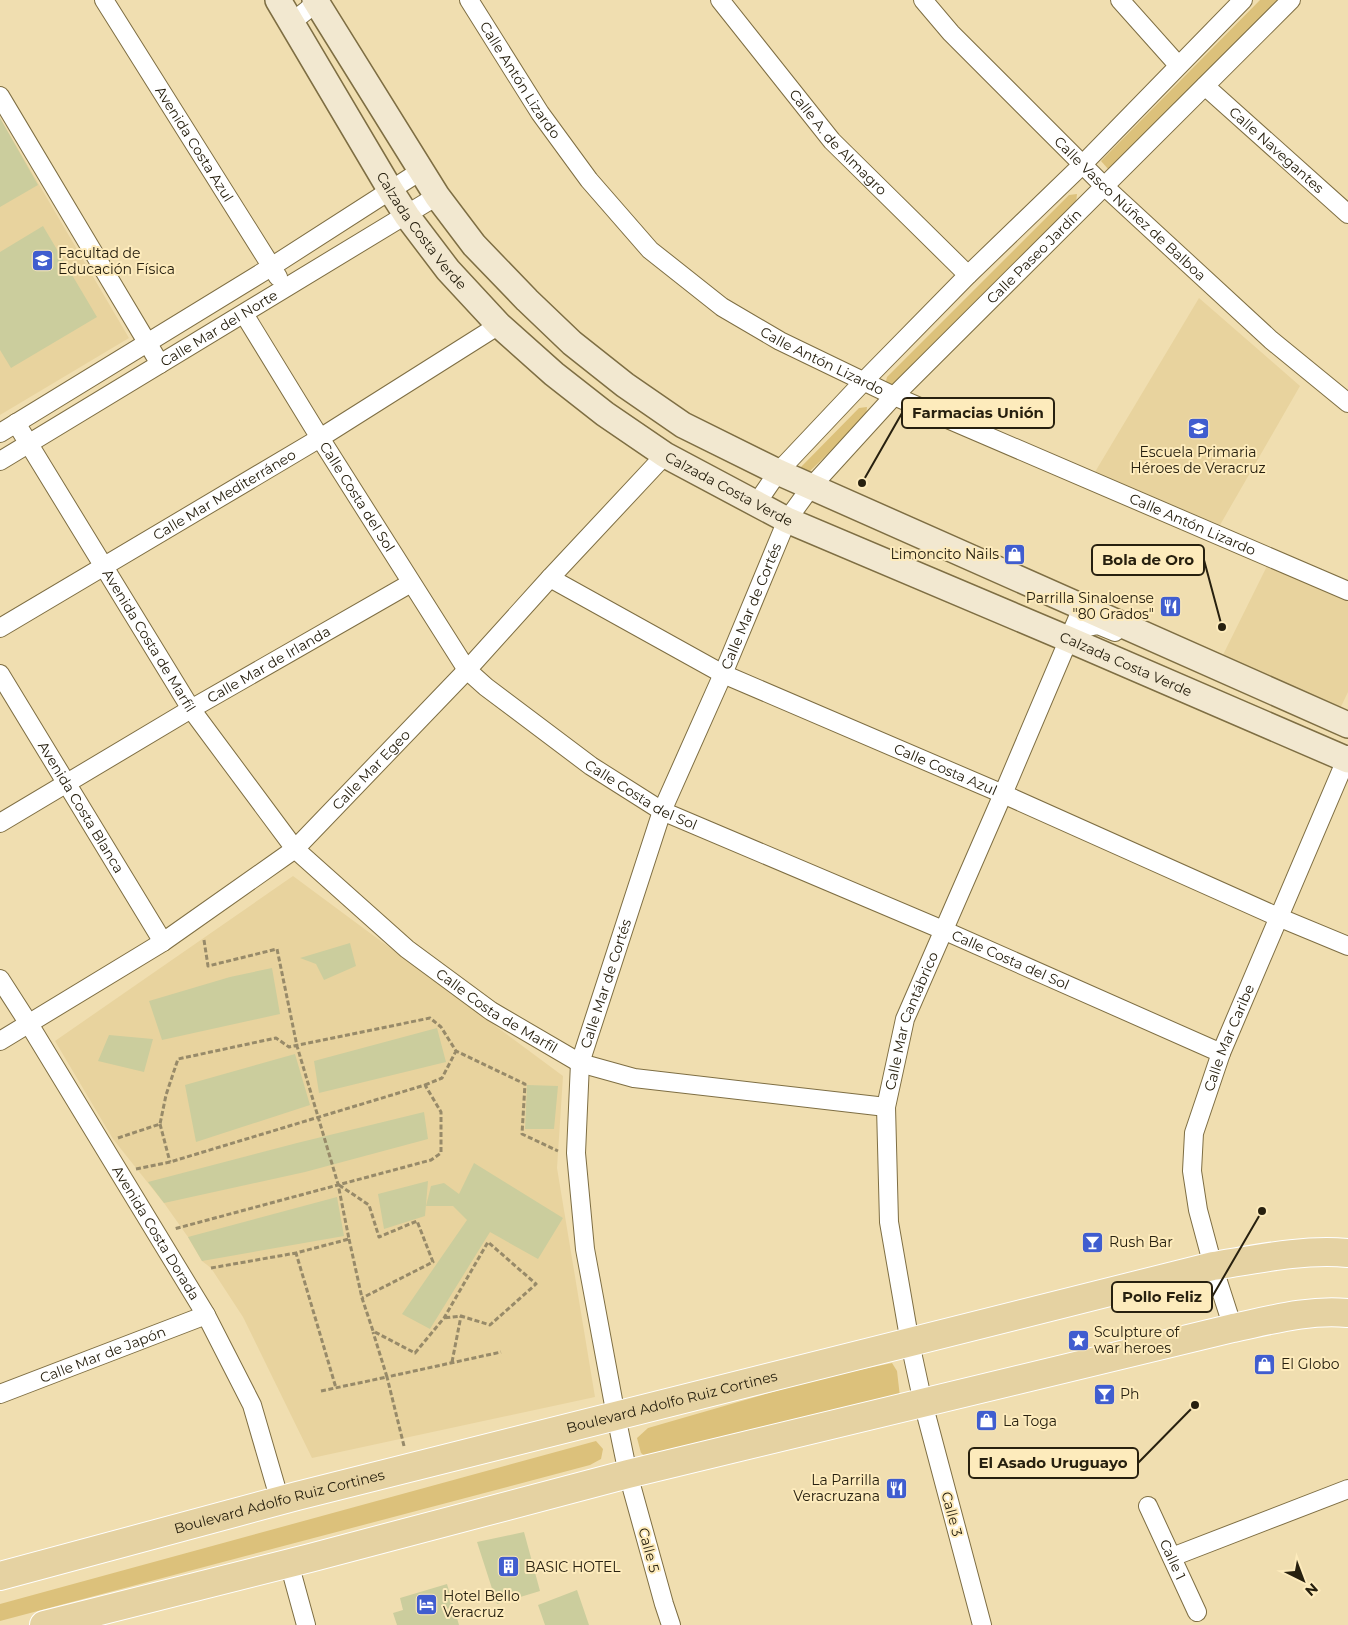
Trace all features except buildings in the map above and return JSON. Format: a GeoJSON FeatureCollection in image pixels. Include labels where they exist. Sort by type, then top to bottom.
{"type":"FeatureCollection","features":[{"type":"Feature","properties":{"kind":"main road","name":"Calzada Costa Verde"},"geometry":{"type":"LineString","coordinates":[[299,5],[422,170],[438,196],[474,245],[572,343],[617,379],[683,425],[811,487],[1348,725]]}},
{"type":"Feature","properties":{"kind":"main road","name":"Calzada Costa Verde"},"geometry":{"type":"LineString","coordinates":[[299,5],[391,191],[407,216],[448,270],[499,325],[554,374],[605,414],[665,456],[787,520],[1347,758]]}},
{"type":"Feature","properties":{"kind":"main road","name":"Boulevard Adolfo Ruiz Cortines"},"geometry":{"type":"LineString","coordinates":[[0,1576],[280,1501],[1213,1266],[1273,1256],[1328,1251],[1348,1253]]}},
{"type":"Feature","properties":{"kind":"main road"},"geometry":{"type":"LineString","coordinates":[[44,1625],[289,1564],[628,1474],[1233,1328],[1288,1316],[1332,1311],[1348,1313]]}},
{"type":"Feature","properties":{"kind":"street","name":"Avenida Costa Azul"},"geometry":{"type":"LineString","coordinates":[[104,0],[285,288]]}},
{"type":"Feature","properties":{"kind":"street","name":"Calle Antón Lizardo"},"geometry":{"type":"LineString","coordinates":[[470,0],[545,120],[589,180],[650,250],[722,307],[780,342],[863,382],[1348,591]]}},
{"type":"Feature","properties":{"kind":"street","name":"Calle A. de Almagro"},"geometry":{"type":"LineString","coordinates":[[720,0],[832,140],[968,275]]}},
{"type":"Feature","properties":{"kind":"street","name":"Calle Vasco Núñez de Balboa"},"geometry":{"type":"LineString","coordinates":[[923,0],[951,34],[1104,186],[1271,340],[1348,403]]}},
{"type":"Feature","properties":{"kind":"street"},"geometry":{"type":"LineString","coordinates":[[1120,0],[1178,65]]}},
{"type":"Feature","properties":{"kind":"street"},"geometry":{"type":"LineString","coordinates":[[756,504],[778,472],[863,382],[968,275],[1082,165],[1243,0]]}},
{"type":"Feature","properties":{"kind":"street","name":"Calle Paseo Jardín"},"geometry":{"type":"LineString","coordinates":[[787,520],[811,487],[894,396],[1291,0]]}},
{"type":"Feature","properties":{"kind":"street","name":"Calle Navegantes"},"geometry":{"type":"LineString","coordinates":[[1205,86],[1348,214]]}},
{"type":"Feature","properties":{"kind":"street"},"geometry":{"type":"LineString","coordinates":[[0,96],[160,364]]}},
{"type":"Feature","properties":{"kind":"street","name":"Calle Mar del Norte"},"geometry":{"type":"LineString","coordinates":[[0,432],[272,267],[422,170]]}},
{"type":"Feature","properties":{"kind":"street","name":"Calle Mar del Norte"},"geometry":{"type":"LineString","coordinates":[[0,461],[438,196]]}},
{"type":"Feature","properties":{"kind":"street","name":"Calle Costa del Sol"},"geometry":{"type":"LineString","coordinates":[[244,314],[467,670],[486,687],[591,766],[662,811],[944,930],[1221,1053]]}},
{"type":"Feature","properties":{"kind":"street","name":"Calle Mar Mediterráneo"},"geometry":{"type":"LineString","coordinates":[[0,628],[320,438],[499,325]]}},
{"type":"Feature","properties":{"kind":"street","name":"Avenida Costa de Marfil"},"geometry":{"type":"LineString","coordinates":[[16,423],[30,443],[191,709],[295,849]]}},
{"type":"Feature","properties":{"kind":"street","name":"Calle Mar Egeo"},"geometry":{"type":"LineString","coordinates":[[0,1041],[163,942],[295,849],[467,670],[550,578],[665,456]]}},
{"type":"Feature","properties":{"kind":"street","name":"Calle Mar de Cortés"},"geometry":{"type":"LineString","coordinates":[[628,1474],[585,1249],[576,1153],[580,1063],[662,811],[723,674],[787,520]]}},
{"type":"Feature","properties":{"kind":"street","name":"Calle Costa Azul"},"geometry":{"type":"LineString","coordinates":[[550,578],[723,674],[1003,794],[1278,917],[1348,946]]}},
{"type":"Feature","properties":{"kind":"street","name":"Calle Mar de Irlanda"},"geometry":{"type":"LineString","coordinates":[[0,823],[191,709],[411,583]]}},
{"type":"Feature","properties":{"kind":"street","name":"Calle Mar Cantábrico"},"geometry":{"type":"LineString","coordinates":[[923,1403],[910,1343],[889,1222],[886,1107],[905,1020],[1082,608]]}},
{"type":"Feature","properties":{"kind":"street"},"geometry":{"type":"LineString","coordinates":[[1068,639],[1088,627],[1098,625],[1166,655],[1173,655],[1179,651]]}},
{"type":"Feature","properties":{"kind":"street","name":"Avenida Costa Blanca"},"geometry":{"type":"LineString","coordinates":[[0,674],[163,942]]}},
{"type":"Feature","properties":{"kind":"street","name":"Calle Mar Caribe"},"geometry":{"type":"LineString","coordinates":[[1233,1328],[1213,1266],[1198,1210],[1192,1171],[1194,1133],[1221,1053],[1347,758]]}},
{"type":"Feature","properties":{"kind":"street","name":"Calle Costa de Marfil"},"geometry":{"type":"LineString","coordinates":[[295,849],[407,950],[491,1011],[580,1063],[634,1078],[886,1107]]}},
{"type":"Feature","properties":{"kind":"street","name":"Avenida Costa Dorada"},"geometry":{"type":"LineString","coordinates":[[0,979],[206,1315],[252,1405],[280,1501]]}},
{"type":"Feature","properties":{"kind":"street","name":"Calle Mar de Japón"},"geometry":{"type":"LineString","coordinates":[[0,1394],[206,1315]]}},
{"type":"Feature","properties":{"kind":"street","name":"Calle 3"},"geometry":{"type":"LineString","coordinates":[[923,1403],[977,1623]]}},
{"type":"Feature","properties":{"kind":"street","name":"Calle 5"},"geometry":{"type":"LineString","coordinates":[[628,1474],[671,1625]]}},
{"type":"Feature","properties":{"kind":"street"},"geometry":{"type":"LineString","coordinates":[[1172,1557],[1348,1489]]}},
{"type":"Feature","properties":{"kind":"street","name":"Calle 1"},"geometry":{"type":"LineString","coordinates":[[1148,1506],[1197,1612]]}},
{"type":"Feature","properties":{"kind":"street"},"geometry":{"type":"LineString","coordinates":[[289,1564],[306,1625]]}},
{"type":"Feature","properties":{"kind":"path"},"geometry":{"type":"LineString","coordinates":[[204,940],[208,966],[277,948],[297,1046],[338,1184],[362,1298],[387,1377],[410,1469]]}},
{"type":"Feature","properties":{"kind":"path"},"geometry":{"type":"LineString","coordinates":[[170,1162],[160,1124],[166,1095],[178,1059],[276,1038],[289,1047],[297,1046],[430,1018],[441,1027],[456,1051],[525,1084],[522,1134],[558,1151]]}},
{"type":"Feature","properties":{"kind":"path"},"geometry":{"type":"LineString","coordinates":[[135,1169],[170,1162],[425,1085],[442,1078],[456,1051]]}},
{"type":"Feature","properties":{"kind":"path"},"geometry":{"type":"LineString","coordinates":[[156,1234],[431,1160],[441,1153],[441,1112],[425,1085]]}},
{"type":"Feature","properties":{"kind":"path"},"geometry":{"type":"LineString","coordinates":[[113,1140],[160,1124]]}},
{"type":"Feature","properties":{"kind":"path"},"geometry":{"type":"LineString","coordinates":[[338,1184],[368,1204],[379,1238],[417,1222],[433,1262],[362,1298]]}},
{"type":"Feature","properties":{"kind":"path"},"geometry":{"type":"LineString","coordinates":[[211,1268],[296,1253],[349,1239]]}},
{"type":"Feature","properties":{"kind":"path"},"geometry":{"type":"LineString","coordinates":[[373,1331],[414,1353],[444,1318],[488,1242],[536,1284],[490,1325],[461,1316],[444,1318]]}},
{"type":"Feature","properties":{"kind":"path"},"geometry":{"type":"LineString","coordinates":[[296,1253],[336,1388]]}},
{"type":"Feature","properties":{"kind":"path"},"geometry":{"type":"LineString","coordinates":[[452,1362],[461,1316]]}},
{"type":"Feature","properties":{"kind":"path"},"geometry":{"type":"LineString","coordinates":[[321,1391],[501,1352]]}},
{"type":"Feature","properties":{"kind":"shaded area"},"geometry":{"type":"Polygon","coordinates":[[[1260,0],[1278,0],[1109,170],[1101,161],[1260,0]]]}},
{"type":"Feature","properties":{"kind":"shaded area","name":"Facultad de Educación Física"},"geometry":{"type":"Polygon","coordinates":[[[0,118],[129,338],[0,415],[0,118]]]}},
{"type":"Feature","properties":{"kind":"shaded area"},"geometry":{"type":"Polygon","coordinates":[[[1077,194],[1076,203],[893,384],[885,385],[887,377],[1069,195],[1077,194]]]}},
{"type":"Feature","properties":{"kind":"shaded area","name":"Escuela Primaria Héroes de Veracruz"},"geometry":{"type":"Polygon","coordinates":[[[1199,298],[1300,386],[1220,525],[1095,472],[1199,298]]]}},
{"type":"Feature","properties":{"kind":"shaded area"},"geometry":{"type":"Polygon","coordinates":[[[867,407],[866,416],[805,476],[799,469],[859,408],[867,407]]]}},
{"type":"Feature","properties":{"kind":"shaded area"},"geometry":{"type":"Polygon","coordinates":[[[1271,558],[1348,591],[1348,692],[1335,719],[1217,667],[1271,558]]]}},
{"type":"Feature","properties":{"kind":"shaded area"},"geometry":{"type":"Polygon","coordinates":[[[293,876],[563,1076],[557,1168],[595,1397],[312,1458],[243,1317],[211,1268],[202,1261],[164,1203],[113,1139],[55,1041],[293,876]]]}},
{"type":"Feature","properties":{"kind":"shaded area"},"geometry":{"type":"Polygon","coordinates":[[[892,1363],[897,1371],[900,1397],[646,1457],[641,1453],[637,1438],[648,1428],[821,1378],[892,1363]]]}},
{"type":"Feature","properties":{"kind":"shaded area"},"geometry":{"type":"Polygon","coordinates":[[[596,1441],[603,1449],[601,1459],[590,1465],[0,1621],[0,1604],[596,1441]]]}},
{"type":"Feature","properties":{"kind":"place","name":"Facultad de Educación Física"},"geometry":{"type":"Point","coordinates":[42,261]}},
{"type":"Feature","properties":{"kind":"place","name":"Escuela Primaria Héroes de Veracruz"},"geometry":{"type":"Point","coordinates":[1198,429]}},
{"type":"Feature","properties":{"kind":"place","name":"Farmacias Unión"},"geometry":{"type":"Point","coordinates":[862,483]}},
{"type":"Feature","properties":{"kind":"place","name":"Limoncito Nails"},"geometry":{"type":"Point","coordinates":[1015,554]}},
{"type":"Feature","properties":{"kind":"place","name":"Parrilla Sinaloense \"80 Grados\""},"geometry":{"type":"Point","coordinates":[1170,606]}},
{"type":"Feature","properties":{"kind":"place","name":"Bola de Oro"},"geometry":{"type":"Point","coordinates":[1222,627]}},
{"type":"Feature","properties":{"kind":"place","name":"Pollo Feliz"},"geometry":{"type":"Point","coordinates":[1262,1211]}},
{"type":"Feature","properties":{"kind":"place","name":"Rush Bar"},"geometry":{"type":"Point","coordinates":[1093,1242]}},
{"type":"Feature","properties":{"kind":"place","name":"Sculpture of war heroes"},"geometry":{"type":"Point","coordinates":[1078,1340]}},
{"type":"Feature","properties":{"kind":"place","name":"El Globo"},"geometry":{"type":"Point","coordinates":[1265,1364]}},
{"type":"Feature","properties":{"kind":"place","name":"Ph"},"geometry":{"type":"Point","coordinates":[1104,1394]}},
{"type":"Feature","properties":{"kind":"place","name":"El Asado Uruguayo"},"geometry":{"type":"Point","coordinates":[1195,1405]}},
{"type":"Feature","properties":{"kind":"place","name":"La Toga"},"geometry":{"type":"Point","coordinates":[987,1421]}},
{"type":"Feature","properties":{"kind":"place","name":"La Parrilla Veracruzana"},"geometry":{"type":"Point","coordinates":[896,1488]}},
{"type":"Feature","properties":{"kind":"place","name":"BASIC HOTEL"},"geometry":{"type":"Point","coordinates":[509,1567]}},
{"type":"Feature","properties":{"kind":"place","name":"Hotel Bello Veracruz"},"geometry":{"type":"Point","coordinates":[427,1604]}}]}
